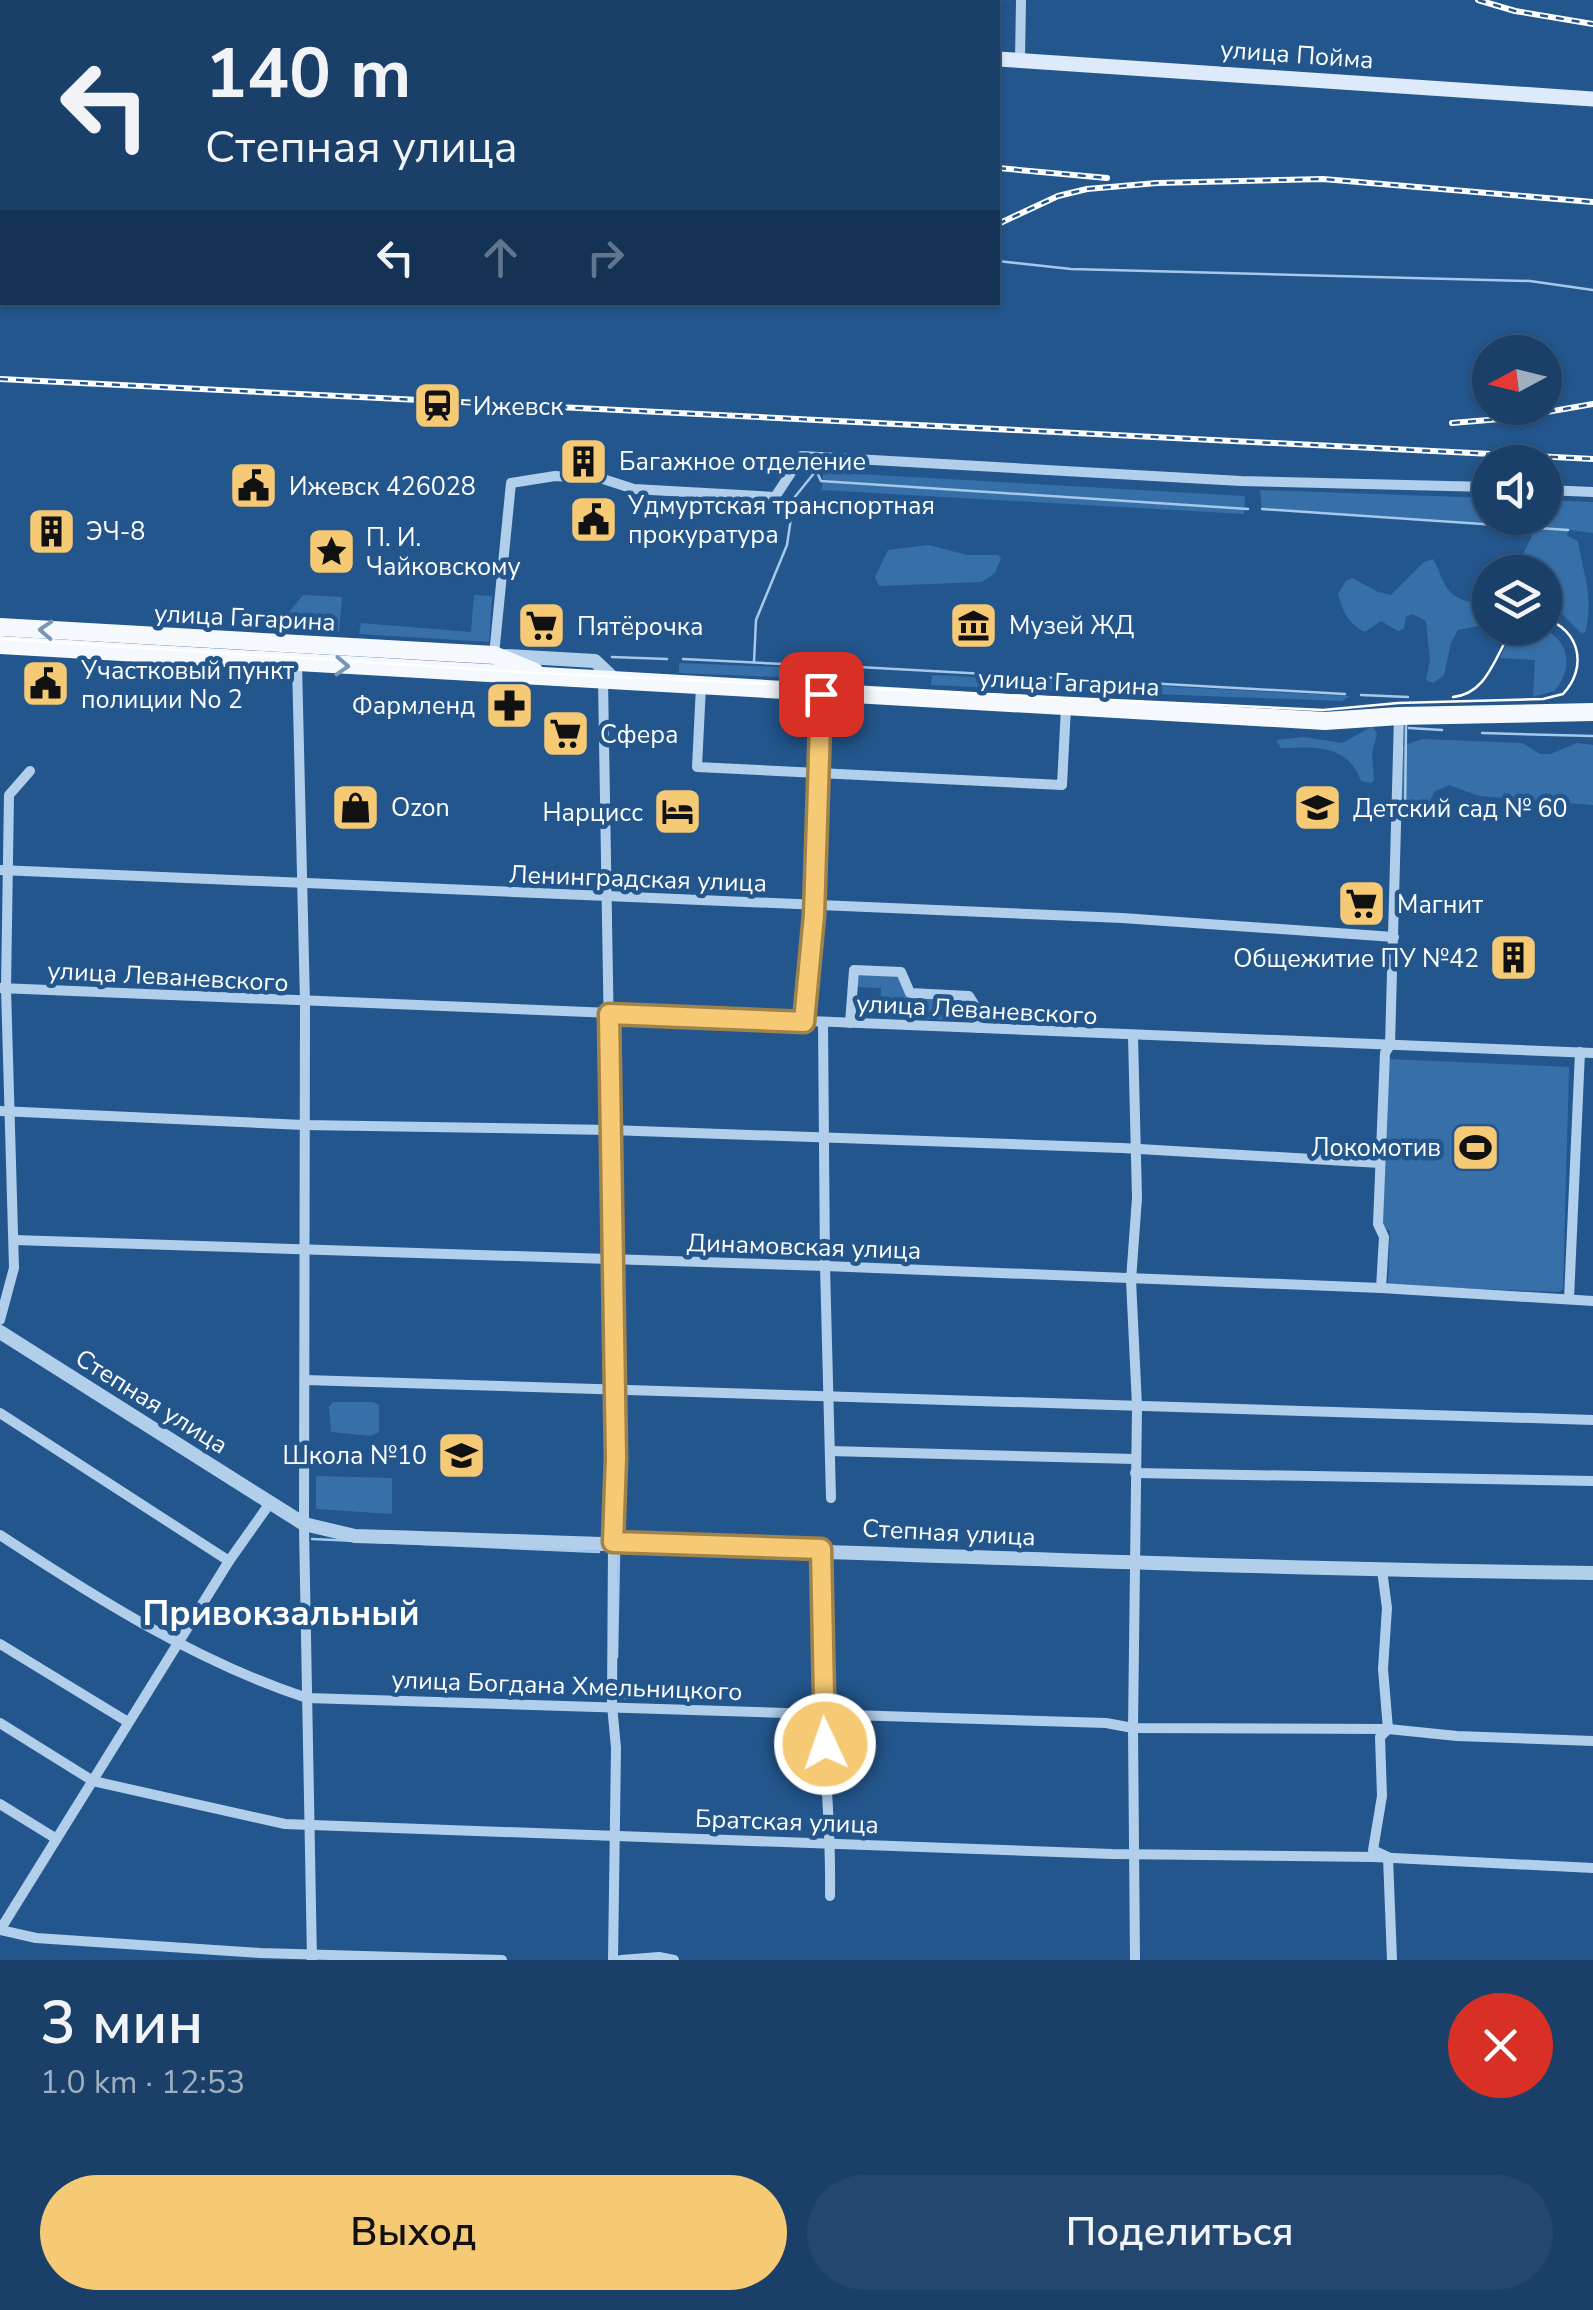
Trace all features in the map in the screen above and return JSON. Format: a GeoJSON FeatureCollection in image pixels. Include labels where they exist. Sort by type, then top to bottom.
{"type":"FeatureCollection","features":[{"type":"Feature","properties":{"kind":"main road","name":"улица Пойма"},"geometry":{"type":"LineString","coordinates":[[1000,59],[1593,99]]}},
{"type":"Feature","properties":{"kind":"main road","name":"улица Гагарина"},"geometry":{"type":"LineString","coordinates":[[0,627],[494,655],[542,677]]}},
{"type":"Feature","properties":{"kind":"main road","name":"улица Гагарина"},"geometry":{"type":"LineString","coordinates":[[0,645],[1325,721],[1593,712]]}},
{"type":"Feature","properties":{"kind":"street"},"geometry":{"type":"LineString","coordinates":[[1020,60],[1021,0]]}},
{"type":"Feature","properties":{"kind":"street"},"geometry":{"type":"LineString","coordinates":[[612,1960],[616,1748],[612,1705],[610,681],[595,661],[494,655],[510,484],[555,476],[603,479],[634,489],[775,497],[802,456],[1241,482],[1472,487]]}},
{"type":"Feature","properties":{"kind":"street"},"geometry":{"type":"LineString","coordinates":[[1562,491],[1593,492]]}},
{"type":"Feature","properties":{"kind":"street"},"geometry":{"type":"LineString","coordinates":[[297,663],[306,1002],[304,1524],[312,1957]]}},
{"type":"Feature","properties":{"kind":"street"},"geometry":{"type":"LineString","coordinates":[[701,686],[697,767],[818,774],[1062,784],[1066,707]]}},
{"type":"Feature","properties":{"kind":"street"},"geometry":{"type":"LineString","coordinates":[[804,1022],[814,905],[821,694]]}},
{"type":"Feature","properties":{"kind":"street"},"geometry":{"type":"LineString","coordinates":[[1381,1288],[1384,1238],[1378,1224],[1384,1053],[1390,1045],[1399,716]]}},
{"type":"Feature","properties":{"kind":"street"},"geometry":{"type":"LineString","coordinates":[[0,1320],[14,1268],[5,1112],[3,870],[9,794],[30,771]]}},
{"type":"Feature","properties":{"kind":"street","name":"Ленинградская улица"},"geometry":{"type":"LineString","coordinates":[[3,870],[1122,918],[1394,937]]}},
{"type":"Feature","properties":{"kind":"street"},"geometry":{"type":"LineString","coordinates":[[850,1023],[854,970],[901,972],[910,992],[969,996],[980,1014],[978,1028]]}},
{"type":"Feature","properties":{"kind":"street","name":"улица Леваневского"},"geometry":{"type":"LineString","coordinates":[[3,988],[1593,1053]]}},
{"type":"Feature","properties":{"kind":"street"},"geometry":{"type":"LineString","coordinates":[[980,1014],[1038,1018]]}},
{"type":"Feature","properties":{"kind":"street"},"geometry":{"type":"LineString","coordinates":[[824,1023],[831,1498]]}},
{"type":"Feature","properties":{"kind":"street"},"geometry":{"type":"LineString","coordinates":[[1133,1036],[1137,1198],[1130,1280],[1137,1406],[1135,1960]]}},
{"type":"Feature","properties":{"kind":"street"},"geometry":{"type":"LineString","coordinates":[[1569,1299],[1580,1052]]}},
{"type":"Feature","properties":{"kind":"street"},"geometry":{"type":"LineString","coordinates":[[5,1112],[304,1125],[610,1130],[1135,1148],[1380,1162]]}},
{"type":"Feature","properties":{"kind":"street","name":"Динамовская улица"},"geometry":{"type":"LineString","coordinates":[[14,1240],[825,1266],[1381,1288],[1593,1301]]}},
{"type":"Feature","properties":{"kind":"street","name":"Степная улица"},"geometry":{"type":"LineString","coordinates":[[0,1332],[304,1524],[355,1536],[821,1549],[1135,1563],[1593,1573]]}},
{"type":"Feature","properties":{"kind":"street"},"geometry":{"type":"LineString","coordinates":[[304,1380],[1593,1420]]}},
{"type":"Feature","properties":{"kind":"street"},"geometry":{"type":"LineString","coordinates":[[0,1413],[228,1561]]}},
{"type":"Feature","properties":{"kind":"street"},"geometry":{"type":"LineString","coordinates":[[830,1451],[1135,1459]]}},
{"type":"Feature","properties":{"kind":"street"},"geometry":{"type":"LineString","coordinates":[[1134,1472],[1593,1481]]}},
{"type":"Feature","properties":{"kind":"street"},"geometry":{"type":"LineString","coordinates":[[270,1503],[228,1561],[0,1930],[36,1938],[312,1957],[502,1960]]}},
{"type":"Feature","properties":{"kind":"street","name":"улица Богдана Хмельницкого"},"geometry":{"type":"LineString","coordinates":[[0,1534],[54,1571],[180,1643],[231,1670],[307,1698],[1106,1722],[1133,1728],[1388,1728],[1457,1736],[1593,1741]]}},
{"type":"Feature","properties":{"kind":"street"},"geometry":{"type":"LineString","coordinates":[[821,1549],[822,1712],[831,1842],[830,1896]]}},
{"type":"Feature","properties":{"kind":"street"},"geometry":{"type":"LineString","coordinates":[[1382,1570],[1387,1608],[1383,1669],[1388,1728],[1380,1737],[1382,1796],[1373,1850],[1388,1857],[1392,1960]]}},
{"type":"Feature","properties":{"kind":"street"},"geometry":{"type":"LineString","coordinates":[[0,1644],[128,1722]]}},
{"type":"Feature","properties":{"kind":"street","name":"Братская улица"},"geometry":{"type":"LineString","coordinates":[[0,1724],[93,1781],[285,1824],[1593,1868]]}},
{"type":"Feature","properties":{"kind":"street"},"geometry":{"type":"LineString","coordinates":[[0,1804],[55,1838]]}},
{"type":"Feature","properties":{"kind":"street"},"geometry":{"type":"LineString","coordinates":[[621,1960],[674,1960]]}},
{"type":"Feature","properties":{"kind":"shaded area"},"geometry":{"type":"Polygon","coordinates":[[[823,472],[1245,496],[1244,514],[822,490],[823,472]]]}},
{"type":"Feature","properties":{"kind":"shaded area"},"geometry":{"type":"Polygon","coordinates":[[[1260,490],[1472,497],[1472,523],[1262,509],[1260,490]]]}},
{"type":"Feature","properties":{"kind":"shaded area"},"geometry":{"type":"Polygon","coordinates":[[[1562,501],[1593,502],[1593,533],[1568,530],[1567,536],[1578,541],[1585,575],[1589,605],[1586,631],[1582,634],[1562,615],[1562,555],[1524,555],[1532,536],[1562,535],[1562,501]]]}},
{"type":"Feature","properties":{"kind":"shaded area"},"geometry":{"type":"Polygon","coordinates":[[[929,545],[967,555],[1001,558],[995,573],[982,582],[879,586],[875,577],[888,550],[929,545]]]}},
{"type":"Feature","properties":{"kind":"shaded area"},"geometry":{"type":"Polygon","coordinates":[[[1433,559],[1451,593],[1472,603],[1472,627],[1458,630],[1444,675],[1433,683],[1426,680],[1430,660],[1426,621],[1412,614],[1406,617],[1404,629],[1398,631],[1381,621],[1365,632],[1347,616],[1338,594],[1352,578],[1391,595],[1424,562],[1433,559]]]}},
{"type":"Feature","properties":{"kind":"shaded area"},"geometry":{"type":"Polygon","coordinates":[[[303,595],[342,597],[339,632],[277,627],[303,595]]]}},
{"type":"Feature","properties":{"kind":"shaded area"},"geometry":{"type":"Polygon","coordinates":[[[474,595],[492,596],[489,642],[359,634],[361,623],[471,632],[474,595]]]}},
{"type":"Feature","properties":{"kind":"shaded area"},"geometry":{"type":"Polygon","coordinates":[[[1562,645],[1566,654],[1565,673],[1554,691],[1533,697],[1535,660],[1500,658],[1506,646],[1562,645]]]}},
{"type":"Feature","properties":{"kind":"shaded area"},"geometry":{"type":"Polygon","coordinates":[[[679,663],[828,669],[827,679],[679,673],[679,663]]]}},
{"type":"Feature","properties":{"kind":"shaded area"},"geometry":{"type":"Polygon","coordinates":[[[932,675],[1094,683],[1093,693],[931,685],[932,675]]]}},
{"type":"Feature","properties":{"kind":"shaded area"},"geometry":{"type":"Polygon","coordinates":[[[1102,683],[1350,696],[1342,701],[1139,696],[1102,694],[1102,683]]]}},
{"type":"Feature","properties":{"kind":"shaded area"},"geometry":{"type":"Polygon","coordinates":[[[1373,726],[1377,734],[1371,783],[1361,781],[1348,760],[1339,754],[1318,748],[1281,748],[1276,740],[1303,737],[1342,743],[1373,726]]]}},
{"type":"Feature","properties":{"kind":"shaded area"},"geometry":{"type":"Polygon","coordinates":[[[1422,739],[1522,743],[1540,754],[1577,743],[1593,745],[1593,805],[1479,796],[1449,785],[1434,792],[1419,819],[1408,818],[1401,793],[1402,746],[1422,739]]]}},
{"type":"Feature","properties":{"kind":"shaded area"},"geometry":{"type":"Polygon","coordinates":[[[856,974],[900,976],[917,999],[967,999],[972,1021],[880,1017],[881,988],[854,987],[856,974]]]}},
{"type":"Feature","properties":{"kind":"shaded area","name":"Локомотив"},"geometry":{"type":"Polygon","coordinates":[[[1388,1059],[1569,1067],[1563,1289],[1559,1292],[1388,1285],[1390,1231],[1383,1227],[1388,1059]]]}},
{"type":"Feature","properties":{"kind":"shaded area"},"geometry":{"type":"Polygon","coordinates":[[[333,1402],[379,1405],[379,1432],[371,1436],[331,1432],[329,1407],[333,1402]]]}},
{"type":"Feature","properties":{"kind":"shaded area"},"geometry":{"type":"Polygon","coordinates":[[[316,1476],[392,1478],[392,1514],[316,1509],[316,1476]]]}},
{"type":"Feature","properties":{"kind":"waterway"},"geometry":{"type":"LineString","coordinates":[[1000,261],[1071,269],[1530,281],[1593,290]]}},
{"type":"Feature","properties":{"kind":"waterway"},"geometry":{"type":"LineString","coordinates":[[818,463],[816,470],[821,481],[1248,509]]}},
{"type":"Feature","properties":{"kind":"waterway"},"geometry":{"type":"LineString","coordinates":[[754,662],[756,620],[787,545],[794,498],[815,472]]}},
{"type":"Feature","properties":{"kind":"waterway"},"geometry":{"type":"LineString","coordinates":[[1262,509],[1568,530]]}},
{"type":"Feature","properties":{"kind":"waterway"},"geometry":{"type":"LineString","coordinates":[[612,657],[667,659]]}},
{"type":"Feature","properties":{"kind":"waterway"},"geometry":{"type":"LineString","coordinates":[[683,659],[824,666]]}},
{"type":"Feature","properties":{"kind":"waterway"},"geometry":{"type":"LineString","coordinates":[[840,666],[1345,694]]}},
{"type":"Feature","properties":{"kind":"waterway"},"geometry":{"type":"LineString","coordinates":[[1361,695],[1408,697]]}},
{"type":"Feature","properties":{"kind":"waterway"},"geometry":{"type":"LineString","coordinates":[[1405,818],[1406,725]]}},
{"type":"Feature","properties":{"kind":"waterway"},"geometry":{"type":"LineString","coordinates":[[1409,728],[1442,730]]}},
{"type":"Feature","properties":{"kind":"waterway"},"geometry":{"type":"LineString","coordinates":[[1482,733],[1593,736]]}},
{"type":"Feature","properties":{"kind":"waterway"},"geometry":{"type":"LineString","coordinates":[[312,1539],[599,1552]]}},
{"type":"Feature","properties":{"kind":"waterway"},"geometry":{"type":"LineString","coordinates":[[617,1657],[619,1554]]}},
{"type":"Feature","properties":{"kind":"waterway"},"geometry":{"type":"LineString","coordinates":[[617,1690],[625,1698],[636,1697]]}},
{"type":"Feature","properties":{"kind":"tram line"},"geometry":{"type":"LineString","coordinates":[[0,639],[537,673],[1323,710],[1398,703],[1543,699],[1563,694],[1571,684],[1578,661],[1573,640],[1562,628]]}},
{"type":"Feature","properties":{"kind":"tram line"},"geometry":{"type":"LineString","coordinates":[[1453,697],[1465,694],[1484,680],[1503,645]]}},
{"type":"Feature","properties":{"kind":"railway"},"geometry":{"type":"LineString","coordinates":[[1478,0],[1515,11],[1593,24]]}},
{"type":"Feature","properties":{"kind":"railway"},"geometry":{"type":"LineString","coordinates":[[1000,168],[1107,178]]}},
{"type":"Feature","properties":{"kind":"railway"},"geometry":{"type":"LineString","coordinates":[[1000,223],[1058,196],[1087,189],[1157,183],[1323,179],[1593,202]]}},
{"type":"Feature","properties":{"kind":"railway"},"geometry":{"type":"LineString","coordinates":[[0,379],[1593,459]]}},
{"type":"Feature","properties":{"kind":"railway"},"geometry":{"type":"LineString","coordinates":[[1452,423],[1512,418],[1593,404]]}},
{"type":"Feature","properties":{"kind":"place","name":"Ижевск"},"geometry":{"type":"Point","coordinates":[438,406]}},
{"type":"Feature","properties":{"kind":"place","name":"Багажное отделение"},"geometry":{"type":"Point","coordinates":[584,461]}},
{"type":"Feature","properties":{"kind":"place","name":"Ижевск 426028"},"geometry":{"type":"Point","coordinates":[254,486]}},
{"type":"Feature","properties":{"kind":"place","name":"Удмуртская транспортная прокуратура"},"geometry":{"type":"Point","coordinates":[593,519]}},
{"type":"Feature","properties":{"kind":"place","name":"ЭЧ-8"},"geometry":{"type":"Point","coordinates":[51,531]}},
{"type":"Feature","properties":{"kind":"place","name":"П. И. Чайковскому"},"geometry":{"type":"Point","coordinates":[331,551]}},
{"type":"Feature","properties":{"kind":"place","name":"Музей ЖД"},"geometry":{"type":"Point","coordinates":[974,625]}},
{"type":"Feature","properties":{"kind":"place","name":"Пятёрочка"},"geometry":{"type":"Point","coordinates":[542,626]}},
{"type":"Feature","properties":{"kind":"place","name":"Участковый пункт полиции No 2"},"geometry":{"type":"Point","coordinates":[46,684]}},
{"type":"Feature","properties":{"kind":"place","name":"Фармленд"},"geometry":{"type":"Point","coordinates":[510,705]}},
{"type":"Feature","properties":{"kind":"place","name":"Сфера"},"geometry":{"type":"Point","coordinates":[565,734]}},
{"type":"Feature","properties":{"kind":"place","name":"Ozon"},"geometry":{"type":"Point","coordinates":[356,807]}},
{"type":"Feature","properties":{"kind":"place","name":"Детский сад № 60"},"geometry":{"type":"Point","coordinates":[1318,808]}},
{"type":"Feature","properties":{"kind":"place","name":"Нарцисс"},"geometry":{"type":"Point","coordinates":[678,812]}},
{"type":"Feature","properties":{"kind":"place","name":"Магнит"},"geometry":{"type":"Point","coordinates":[1362,904]}},
{"type":"Feature","properties":{"kind":"place","name":"Общежитие ПУ №42"},"geometry":{"type":"Point","coordinates":[1514,958]}},
{"type":"Feature","properties":{"kind":"place","name":"Локомотив"},"geometry":{"type":"Point","coordinates":[1476,1147]}},
{"type":"Feature","properties":{"kind":"place","name":"Школа №10"},"geometry":{"type":"Point","coordinates":[462,1455]}},
{"type":"Feature","properties":{"kind":"district","name":"Привокзальный"},"geometry":{"type":"Point","coordinates":[281,1613]}},
{"type":"Feature","properties":{"kind":"route"},"geometry":{"type":"LineString","coordinates":[[821,694],[814,915],[804,1022],[609,1014],[616,1458],[613,1542],[821,1549],[825,1744]]}}]}
